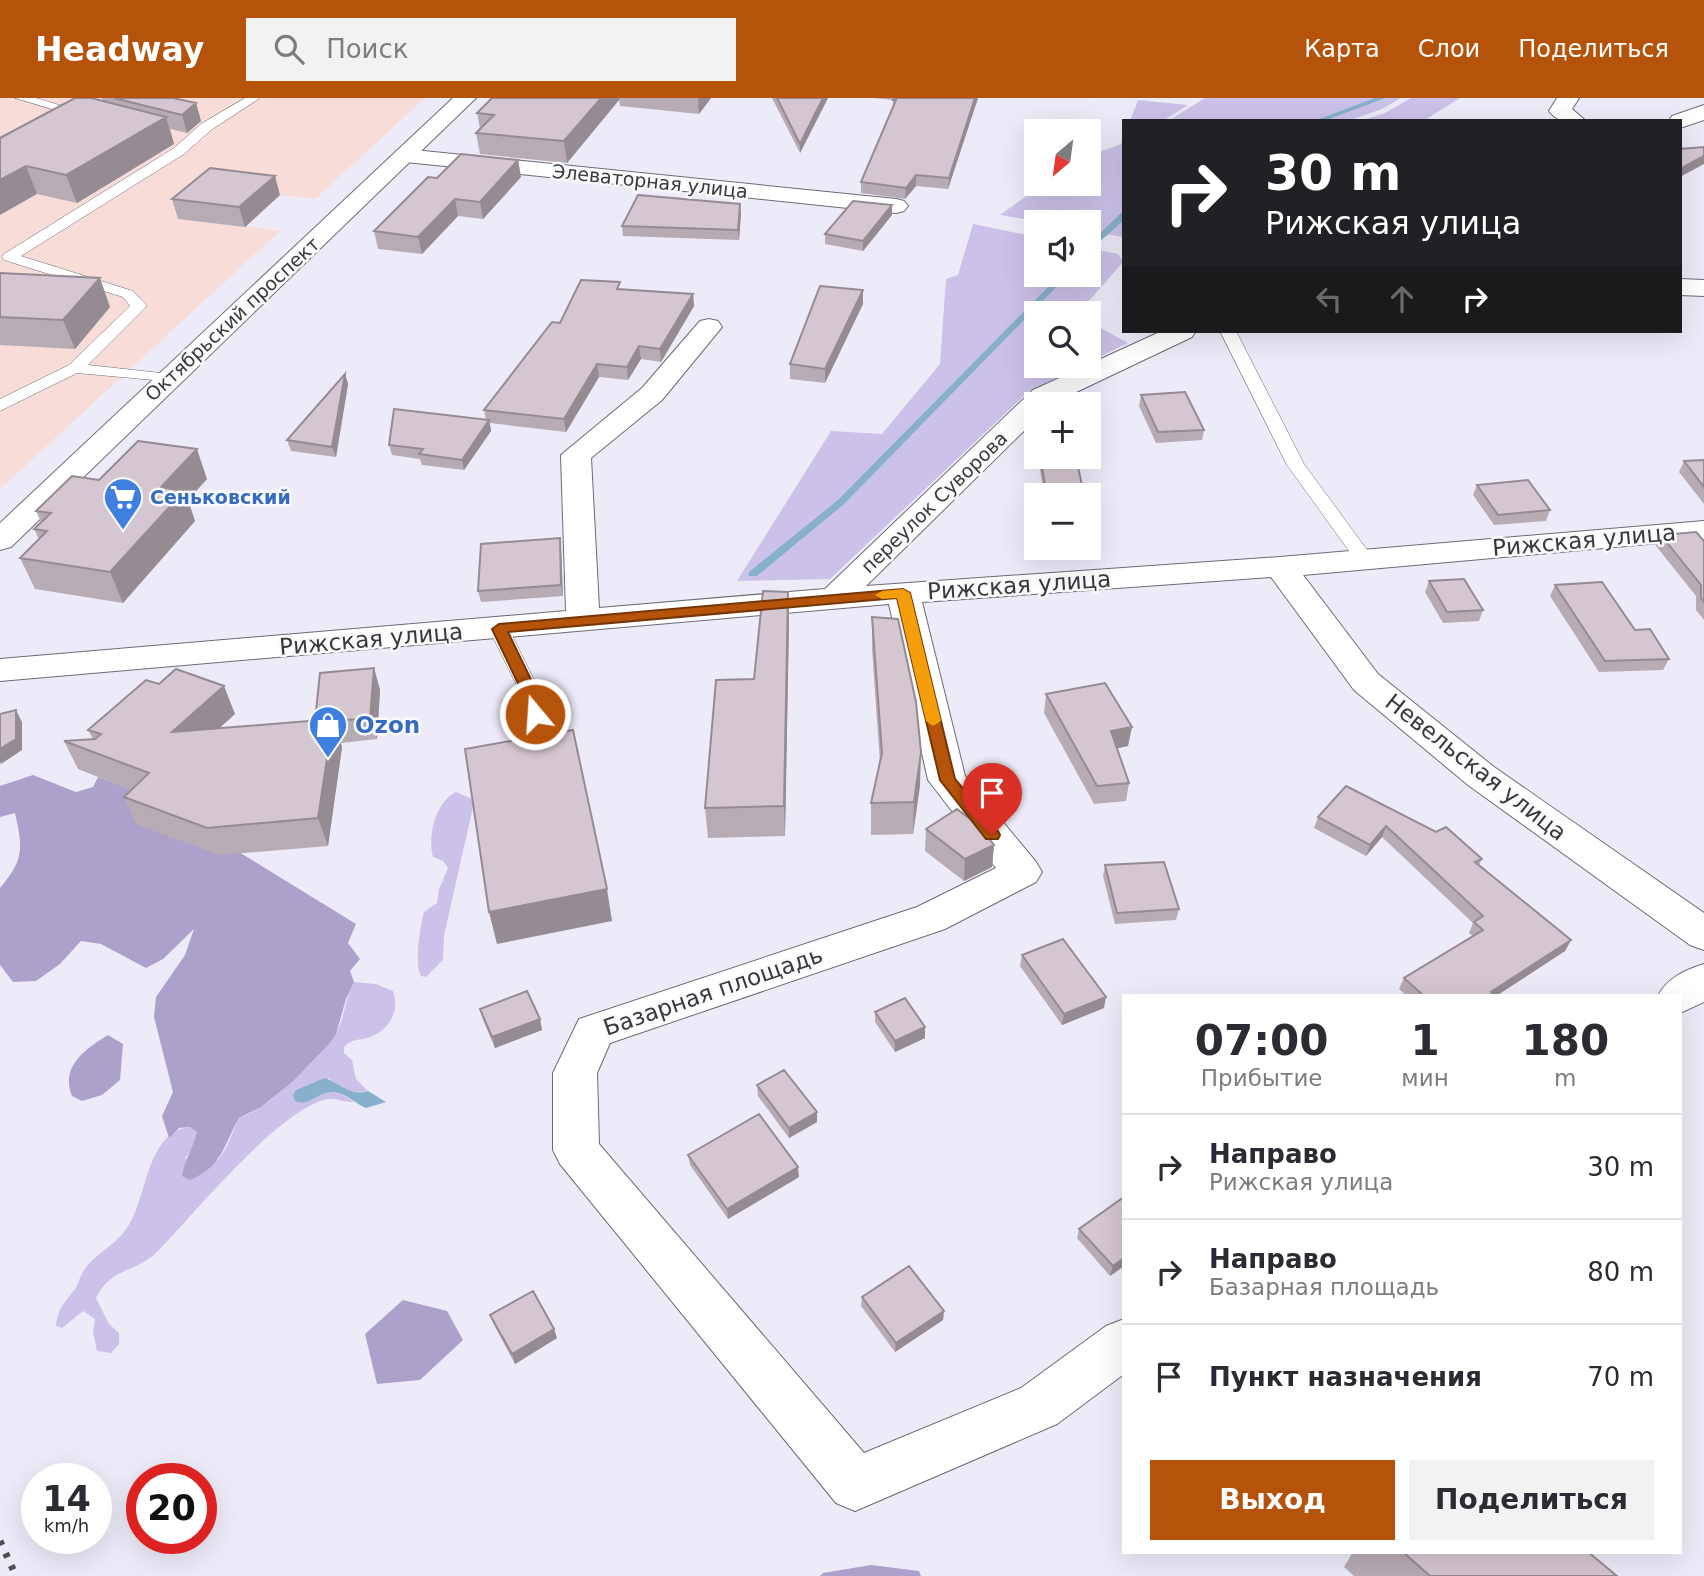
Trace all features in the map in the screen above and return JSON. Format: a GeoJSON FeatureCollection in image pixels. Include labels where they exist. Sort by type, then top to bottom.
{"type":"FeatureCollection","features":[{"type":"Feature","properties":{"kind":"street","name":"Октябрьский проспект"},"geometry":{"type":"LineString","coordinates":[[0,540],[465,98]]}},
{"type":"Feature","properties":{"kind":"street"},"geometry":{"type":"LineString","coordinates":[[1569,98],[1560,110],[1572,119]]}},
{"type":"Feature","properties":{"kind":"street"},"geometry":{"type":"LineString","coordinates":[[1682,120],[1704,111]]}},
{"type":"Feature","properties":{"kind":"street","name":"Элеваторная улица"},"geometry":{"type":"LineString","coordinates":[[404,156],[896,206]]}},
{"type":"Feature","properties":{"kind":"street"},"geometry":{"type":"LineString","coordinates":[[1682,287],[1704,288]]}},
{"type":"Feature","properties":{"kind":"street"},"geometry":{"type":"LineString","coordinates":[[583,622],[576,455],[652,394],[709,327]]}},
{"type":"Feature","properties":{"kind":"street","name":"переулок Суворова"},"geometry":{"type":"LineString","coordinates":[[834,599],[1042,396],[1179,333]]}},
{"type":"Feature","properties":{"kind":"street","name":"Рижская улица"},"geometry":{"type":"LineString","coordinates":[[0,670],[903,593],[1280,567],[1704,530]]}},
{"type":"Feature","properties":{"kind":"street","name":"Невельская улица"},"geometry":{"type":"LineString","coordinates":[[1280,567],[1366,682],[1480,776],[1704,934]]}},
{"type":"Feature","properties":{"kind":"street","name":"Базарная площадь"},"geometry":{"type":"LineString","coordinates":[[903,593],[947,780],[1022,872],[931,918],[594,1031],[575,1073],[576,1150],[855,1484],[1039,1406],[1122,1344]]}},
{"type":"Feature","properties":{"kind":"street"},"geometry":{"type":"LineString","coordinates":[[1682,994],[1704,981]]}},
{"type":"Feature","properties":{"kind":"lane"},"geometry":{"type":"LineString","coordinates":[[20,98],[100,118]]}},
{"type":"Feature","properties":{"kind":"lane"},"geometry":{"type":"LineString","coordinates":[[4,257],[179,151],[184,140],[254,98]]}},
{"type":"Feature","properties":{"kind":"lane"},"geometry":{"type":"LineString","coordinates":[[0,406],[75,368],[139,306],[128,294],[4,257]]}},
{"type":"Feature","properties":{"kind":"lane"},"geometry":{"type":"LineString","coordinates":[[1229,333],[1296,465],[1364,558]]}},
{"type":"Feature","properties":{"kind":"lane"},"geometry":{"type":"LineString","coordinates":[[75,368],[170,379]]}},
{"type":"Feature","properties":{"kind":"lane"},"geometry":{"type":"LineString","coordinates":[[499,629],[531,694],[543,753]]}},
{"type":"Feature","properties":{"kind":"shaded area"},"geometry":{"type":"Polygon","coordinates":[[[0,98],[425,98],[315,199],[280,195],[245,226],[280,231],[0,489],[0,98]]]}},
{"type":"Feature","properties":{"kind":"shaded area"},"geometry":{"type":"Polygon","coordinates":[[[1205,98],[1401,98],[1382,109],[1354,119],[1171,119],[1205,98]]]}},
{"type":"Feature","properties":{"kind":"shaded area"},"geometry":{"type":"Polygon","coordinates":[[[1411,98],[1460,98],[1426,119],[1366,119],[1385,113],[1411,98]]]}},
{"type":"Feature","properties":{"kind":"shaded area"},"geometry":{"type":"Polygon","coordinates":[[[1138,100],[1188,105],[1166,119],[1131,119],[1138,100]]]}},
{"type":"Feature","properties":{"kind":"shaded area"},"geometry":{"type":"Polygon","coordinates":[[[1122,141],[1122,237],[1101,233],[1101,210],[1024,210],[1024,219],[1000,215],[1026,196],[1101,196],[1101,152],[1121,144],[1122,141]]]}},
{"type":"Feature","properties":{"kind":"shaded area"},"geometry":{"type":"Polygon","coordinates":[[[973,224],[1024,235],[1024,287],[1101,287],[1101,250],[1118,254],[1122,260],[1122,263],[1089,301],[1024,301],[1024,378],[1056,378],[1024,392],[1024,396],[830,579],[737,581],[831,431],[882,434],[940,364],[946,279],[958,275],[973,224]]]}},
{"type":"Feature","properties":{"kind":"shaded area"},"geometry":{"type":"Polygon","coordinates":[[[1101,328],[1128,343],[1101,356],[1101,328]]]}},
{"type":"Feature","properties":{"kind":"shaded area"},"geometry":{"type":"Polygon","coordinates":[[[33,775],[76,792],[93,787],[98,777],[146,795],[356,924],[348,943],[360,959],[350,971],[354,982],[336,1034],[292,1082],[261,1107],[239,1118],[216,1162],[190,1180],[182,1176],[197,1132],[190,1127],[179,1128],[169,1138],[162,1116],[173,1092],[154,1017],[156,997],[185,955],[194,929],[163,959],[146,968],[101,944],[81,941],[60,964],[36,981],[13,982],[0,965],[0,888],[14,869],[20,845],[15,813],[0,817],[0,786],[33,775]]]}},
{"type":"Feature","properties":{"kind":"shaded area"},"geometry":{"type":"Polygon","coordinates":[[[456,792],[472,799],[473,807],[444,936],[443,960],[426,977],[421,976],[418,963],[422,918],[424,912],[437,903],[439,889],[448,868],[443,861],[433,857],[432,830],[443,803],[456,792]]]}},
{"type":"Feature","properties":{"kind":"shaded area"},"geometry":{"type":"Polygon","coordinates":[[[354,982],[376,984],[393,991],[395,998],[392,1018],[383,1030],[370,1037],[350,1042],[344,1047],[344,1053],[352,1060],[356,1079],[368,1091],[347,1090],[329,1078],[309,1087],[342,1094],[354,1102],[328,1099],[309,1106],[287,1121],[215,1189],[158,1251],[141,1264],[109,1280],[96,1298],[109,1324],[119,1333],[119,1344],[111,1353],[97,1351],[93,1332],[95,1319],[83,1311],[62,1328],[56,1326],[60,1310],[75,1289],[83,1271],[119,1238],[130,1223],[157,1151],[165,1140],[176,1131],[190,1127],[197,1132],[194,1145],[185,1159],[218,1160],[239,1118],[271,1100],[332,1040],[354,982]]]}},
{"type":"Feature","properties":{"kind":"shaded area"},"geometry":{"type":"Polygon","coordinates":[[[108,1035],[123,1044],[120,1080],[102,1095],[82,1101],[72,1096],[69,1076],[72,1068],[83,1053],[108,1035]]]}},
{"type":"Feature","properties":{"kind":"shaded area"},"geometry":{"type":"Polygon","coordinates":[[[403,1300],[447,1311],[463,1340],[420,1380],[377,1384],[365,1334],[403,1300]]]}},
{"type":"Feature","properties":{"kind":"shaded area"},"geometry":{"type":"Polygon","coordinates":[[[871,1565],[919,1571],[921,1576],[820,1576],[823,1573],[871,1565]]]}},
{"type":"Feature","properties":{"kind":"water"},"geometry":{"type":"Polygon","coordinates":[[[325,1078],[351,1091],[368,1091],[386,1102],[366,1108],[336,1092],[322,1094],[305,1102],[295,1101],[293,1095],[296,1090],[325,1078]]]}},
{"type":"Feature","properties":{"kind":"building"},"geometry":{"type":"Polygon","coordinates":[[[75,98],[91,98],[166,117],[66,175],[26,166],[0,180],[0,138],[75,98]]]}},
{"type":"Feature","properties":{"kind":"building"},"geometry":{"type":"Polygon","coordinates":[[[114,98],[173,98],[196,103],[182,115],[114,98]]]}},
{"type":"Feature","properties":{"kind":"building"},"geometry":{"type":"Polygon","coordinates":[[[492,98],[601,98],[564,141],[476,133],[494,115],[477,113],[492,98]]]}},
{"type":"Feature","properties":{"kind":"building"},"geometry":{"type":"Polygon","coordinates":[[[777,98],[823,98],[800,144],[777,98]]]}},
{"type":"Feature","properties":{"kind":"building"},"geometry":{"type":"Polygon","coordinates":[[[975,98],[949,178],[916,175],[906,188],[861,182],[896,100],[893,100],[975,98]]]}},
{"type":"Feature","properties":{"kind":"building"},"geometry":{"type":"Polygon","coordinates":[[[1704,147],[1704,156],[1682,168],[1682,149],[1704,147]]]}},
{"type":"Feature","properties":{"kind":"building"},"geometry":{"type":"Polygon","coordinates":[[[461,154],[518,160],[480,202],[455,199],[418,237],[374,231],[428,177],[437,178],[461,154]]]}},
{"type":"Feature","properties":{"kind":"building"},"geometry":{"type":"Polygon","coordinates":[[[210,168],[275,176],[239,207],[172,199],[210,168]]]}},
{"type":"Feature","properties":{"kind":"building"},"geometry":{"type":"Polygon","coordinates":[[[638,195],[740,204],[738,230],[622,226],[638,195]]]}},
{"type":"Feature","properties":{"kind":"building"},"geometry":{"type":"Polygon","coordinates":[[[853,201],[892,205],[863,241],[825,234],[853,201]]]}},
{"type":"Feature","properties":{"kind":"building"},"geometry":{"type":"Polygon","coordinates":[[[0,273],[100,278],[63,320],[0,317],[0,273]]]}},
{"type":"Feature","properties":{"kind":"building"},"geometry":{"type":"Polygon","coordinates":[[[581,280],[620,282],[617,289],[693,294],[660,349],[639,346],[627,367],[597,364],[564,419],[484,410],[552,322],[560,323],[581,280]]]}},
{"type":"Feature","properties":{"kind":"building"},"geometry":{"type":"Polygon","coordinates":[[[820,286],[863,290],[825,369],[790,364],[820,286]]]}},
{"type":"Feature","properties":{"kind":"building"},"geometry":{"type":"Polygon","coordinates":[[[345,374],[332,447],[287,440],[345,374]]]}},
{"type":"Feature","properties":{"kind":"building"},"geometry":{"type":"Polygon","coordinates":[[[1185,392],[1204,430],[1158,432],[1141,395],[1185,392]]]}},
{"type":"Feature","properties":{"kind":"building"},"geometry":{"type":"Polygon","coordinates":[[[394,409],[489,420],[462,460],[419,454],[423,449],[389,445],[394,409]]]}},
{"type":"Feature","properties":{"kind":"building"},"geometry":{"type":"Polygon","coordinates":[[[138,441],[197,449],[161,487],[184,491],[110,572],[20,558],[47,531],[34,529],[51,513],[36,511],[72,476],[99,480],[138,441]]]}},
{"type":"Feature","properties":{"kind":"building"},"geometry":{"type":"Polygon","coordinates":[[[1704,460],[1704,487],[1684,461],[1704,460]]]}},
{"type":"Feature","properties":{"kind":"building"},"geometry":{"type":"Polygon","coordinates":[[[1042,469],[1079,469],[1081,483],[1045,483],[1042,469]]]}},
{"type":"Feature","properties":{"kind":"building"},"geometry":{"type":"Polygon","coordinates":[[[1528,480],[1550,510],[1498,515],[1477,485],[1528,480]]]}},
{"type":"Feature","properties":{"kind":"building"},"geometry":{"type":"Polygon","coordinates":[[[1696,532],[1704,541],[1704,602],[1701,598],[1701,585],[1661,535],[1696,532]]]}},
{"type":"Feature","properties":{"kind":"building"},"geometry":{"type":"Polygon","coordinates":[[[560,538],[561,585],[478,591],[481,544],[560,538]]]}},
{"type":"Feature","properties":{"kind":"building"},"geometry":{"type":"Polygon","coordinates":[[[1464,579],[1483,610],[1447,612],[1429,581],[1464,579]]]}},
{"type":"Feature","properties":{"kind":"building"},"geometry":{"type":"Polygon","coordinates":[[[1602,582],[1635,630],[1650,629],[1669,659],[1605,661],[1555,585],[1602,582]]]}},
{"type":"Feature","properties":{"kind":"building"},"geometry":{"type":"Polygon","coordinates":[[[763,591],[788,592],[784,806],[705,808],[716,680],[754,679],[763,591]]]}},
{"type":"Feature","properties":{"kind":"building"},"geometry":{"type":"Polygon","coordinates":[[[872,617],[898,619],[916,702],[921,752],[914,802],[871,803],[882,753],[872,617]]]}},
{"type":"Feature","properties":{"kind":"building"},"geometry":{"type":"Polygon","coordinates":[[[374,668],[370,718],[315,721],[320,673],[374,668]]]}},
{"type":"Feature","properties":{"kind":"building"},"geometry":{"type":"Polygon","coordinates":[[[176,669],[224,686],[172,732],[333,719],[318,818],[207,828],[124,797],[149,773],[64,741],[95,739],[101,734],[88,730],[146,680],[159,684],[176,669]]]}},
{"type":"Feature","properties":{"kind":"building"},"geometry":{"type":"Polygon","coordinates":[[[1105,683],[1132,727],[1111,731],[1129,783],[1097,786],[1046,694],[1105,683]]]}},
{"type":"Feature","properties":{"kind":"building"},"geometry":{"type":"Polygon","coordinates":[[[16,710],[16,739],[0,749],[0,714],[16,710]]]}},
{"type":"Feature","properties":{"kind":"building"},"geometry":{"type":"Polygon","coordinates":[[[573,730],[607,889],[489,912],[465,749],[573,730]]]}},
{"type":"Feature","properties":{"kind":"building"},"geometry":{"type":"Polygon","coordinates":[[[1346,786],[1436,832],[1446,827],[1482,859],[1475,862],[1571,940],[1491,992],[1493,994],[1422,994],[1404,978],[1483,930],[1474,922],[1483,916],[1386,826],[1370,845],[1318,817],[1346,786]]]}},
{"type":"Feature","properties":{"kind":"building"},"geometry":{"type":"Polygon","coordinates":[[[957,809],[978,825],[994,845],[965,859],[926,829],[957,809]]]}},
{"type":"Feature","properties":{"kind":"building"},"geometry":{"type":"Polygon","coordinates":[[[1164,862],[1179,909],[1117,913],[1105,865],[1164,862]]]}},
{"type":"Feature","properties":{"kind":"building"},"geometry":{"type":"Polygon","coordinates":[[[1063,939],[1106,997],[1064,1014],[1022,955],[1063,939]]]}},
{"type":"Feature","properties":{"kind":"building"},"geometry":{"type":"Polygon","coordinates":[[[527,991],[540,1019],[492,1037],[480,1009],[527,991]]]}},
{"type":"Feature","properties":{"kind":"building"},"geometry":{"type":"Polygon","coordinates":[[[905,998],[925,1027],[895,1041],[875,1012],[905,998]]]}},
{"type":"Feature","properties":{"kind":"building"},"geometry":{"type":"Polygon","coordinates":[[[784,1070],[817,1112],[789,1128],[757,1085],[784,1070]]]}},
{"type":"Feature","properties":{"kind":"building"},"geometry":{"type":"Polygon","coordinates":[[[759,1114],[798,1167],[727,1209],[688,1155],[759,1114]]]}},
{"type":"Feature","properties":{"kind":"building"},"geometry":{"type":"Polygon","coordinates":[[[1122,1198],[1122,1259],[1113,1266],[1079,1229],[1122,1198]]]}},
{"type":"Feature","properties":{"kind":"building"},"geometry":{"type":"Polygon","coordinates":[[[909,1266],[944,1311],[896,1343],[862,1297],[909,1266]]]}},
{"type":"Feature","properties":{"kind":"building"},"geometry":{"type":"Polygon","coordinates":[[[533,1291],[554,1329],[512,1354],[490,1315],[533,1291]]]}},
{"type":"Feature","properties":{"kind":"building"},"geometry":{"type":"Polygon","coordinates":[[[1405,1554],[1590,1554],[1617,1576],[1430,1576],[1405,1554]]]}},
{"type":"Feature","properties":{"kind":"waterway"},"geometry":{"type":"LineString","coordinates":[[1323,119],[1382,98]]}},
{"type":"Feature","properties":{"kind":"waterway"},"geometry":{"type":"LineString","coordinates":[[1101,237],[1122,217]]}},
{"type":"Feature","properties":{"kind":"waterway"},"geometry":{"type":"LineString","coordinates":[[753,574],[841,502],[1052,287]]}},
{"type":"Feature","properties":{"kind":"railway"},"geometry":{"type":"LineString","coordinates":[[0,1541],[16,1576]]}},
{"type":"Feature","properties":{"kind":"slow traffic"},"geometry":{"type":"LineString","coordinates":[[882,595],[903,593],[933,721]]}},
{"type":"Feature","properties":{"kind":"place","name":"Сеньковский"},"geometry":{"type":"Point","coordinates":[123,531]}},
{"type":"Feature","properties":{"kind":"place","name":"Ozon"},"geometry":{"type":"Point","coordinates":[328,759]}},
{"type":"Feature","properties":{"kind":"route"},"geometry":{"type":"LineString","coordinates":[[535,714],[531,694],[499,629],[903,593],[947,780],[992,835]]}}]}
